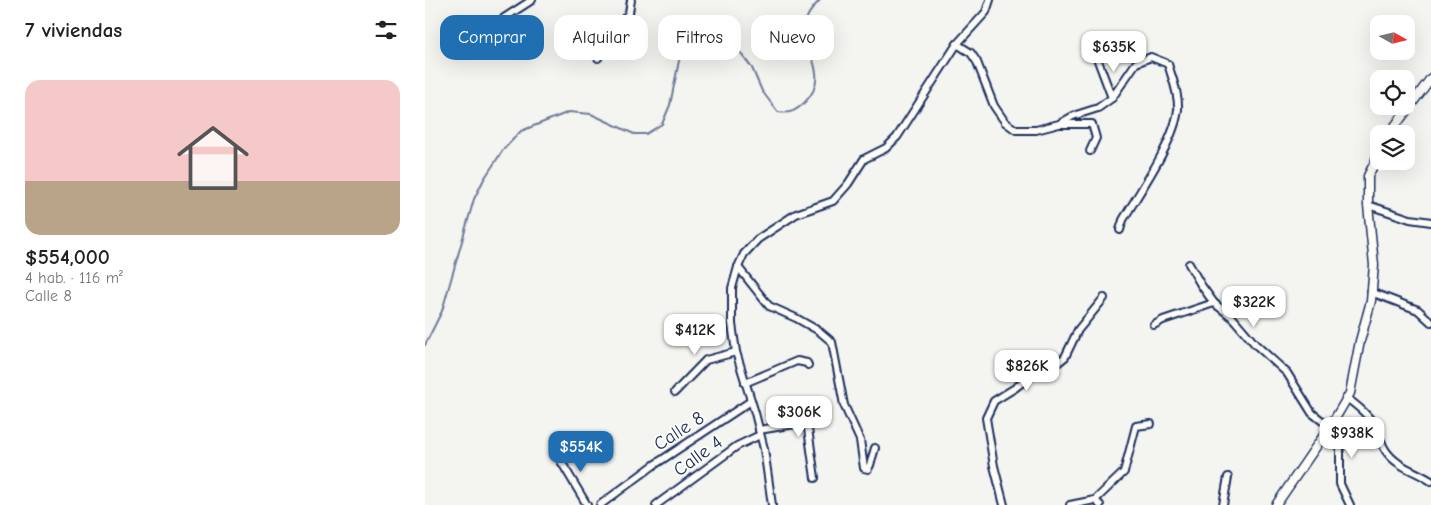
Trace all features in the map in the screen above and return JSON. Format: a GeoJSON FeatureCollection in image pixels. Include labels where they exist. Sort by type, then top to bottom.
{"type":"FeatureCollection","features":[{"type":"Feature","properties":{"kind":"street"},"geometry":{"type":"LineString","coordinates":[[509,15],[532,0]]}},
{"type":"Feature","properties":{"kind":"street"},"geometry":{"type":"LineString","coordinates":[[627,15],[631,0]]}},
{"type":"Feature","properties":{"kind":"street"},"geometry":{"type":"LineString","coordinates":[[772,505],[760,432],[736,352],[732,324],[732,288],[738,267],[744,254],[758,239],[796,214],[833,201],[848,184],[864,159],[886,148],[897,137],[957,44],[986,12],[990,0]]}},
{"type":"Feature","properties":{"kind":"street"},"geometry":{"type":"LineString","coordinates":[[957,44],[971,53],[977,62],[994,106],[1005,122],[1016,130],[1036,130],[1059,124],[1092,124],[1096,138],[1091,151]]}},
{"type":"Feature","properties":{"kind":"street"},"geometry":{"type":"LineString","coordinates":[[1096,49],[1097,58],[1112,98]]}},
{"type":"Feature","properties":{"kind":"street"},"geometry":{"type":"LineString","coordinates":[[1059,124],[1073,116],[1098,108],[1112,98],[1136,63],[1151,57],[1168,64],[1175,86],[1178,109],[1170,138],[1123,220],[1120,230]]}},
{"type":"Feature","properties":{"kind":"street"},"geometry":{"type":"LineString","coordinates":[[1396,125],[1431,78]]}},
{"type":"Feature","properties":{"kind":"street"},"geometry":{"type":"LineString","coordinates":[[1275,505],[1331,425],[1350,393],[1371,292],[1374,266],[1368,205],[1368,176],[1371,170]]}},
{"type":"Feature","properties":{"kind":"street"},"geometry":{"type":"LineString","coordinates":[[1368,205],[1410,219],[1431,222]]}},
{"type":"Feature","properties":{"kind":"street"},"geometry":{"type":"LineString","coordinates":[[1189,264],[1214,303],[1287,373],[1312,412],[1331,425],[1340,437],[1340,484],[1350,505]]}},
{"type":"Feature","properties":{"kind":"street"},"geometry":{"type":"LineString","coordinates":[[738,267],[769,306],[819,331],[832,342],[844,405],[860,440],[864,468],[868,469],[870,466],[875,448]]}},
{"type":"Feature","properties":{"kind":"street"},"geometry":{"type":"LineString","coordinates":[[1371,292],[1417,310],[1431,322]]}},
{"type":"Feature","properties":{"kind":"street"},"geometry":{"type":"LineString","coordinates":[[1004,505],[994,466],[986,418],[994,401],[1029,377],[1050,369],[1065,357],[1079,330],[1104,298]]}},
{"type":"Feature","properties":{"kind":"street"},"geometry":{"type":"LineString","coordinates":[[1154,325],[1214,303]]}},
{"type":"Feature","properties":{"kind":"street"},"geometry":{"type":"LineString","coordinates":[[675,392],[706,360],[736,352]]}},
{"type":"Feature","properties":{"kind":"street"},"geometry":{"type":"LineString","coordinates":[[745,383],[797,361],[809,365]]}},
{"type":"Feature","properties":{"kind":"street"},"geometry":{"type":"LineString","coordinates":[[1347,398],[1367,414],[1374,424],[1384,450],[1392,458],[1409,470],[1431,481]]}},
{"type":"Feature","properties":{"kind":"street","name":"Calle 8"},"geometry":{"type":"LineString","coordinates":[[601,505],[653,465],[751,401]]}},
{"type":"Feature","properties":{"kind":"street","name":"Calle 4"},"geometry":{"type":"LineString","coordinates":[[656,505],[737,446],[760,432],[807,422],[815,478]]}},
{"type":"Feature","properties":{"kind":"street"},"geometry":{"type":"LineString","coordinates":[[1071,505],[1095,500],[1124,472],[1136,426],[1151,424]]}},
{"type":"Feature","properties":{"kind":"street"},"geometry":{"type":"LineString","coordinates":[[556,453],[587,505]]}},
{"type":"Feature","properties":{"kind":"street"},"geometry":{"type":"LineString","coordinates":[[1223,505],[1228,477]]}},
{"type":"Feature","properties":{"kind":"street"},"geometry":{"type":"LineString","coordinates":[[1095,500],[1100,505]]}},
{"type":"Feature","properties":{"kind":"waterway"},"geometry":{"type":"LineString","coordinates":[[425,345],[442,311],[474,199],[484,179],[503,150],[521,131],[569,112],[591,114],[634,134],[646,134],[662,124],[670,105],[681,51],[693,35],[708,26],[723,29],[752,68],[762,91],[778,112],[786,113],[793,111],[805,102],[815,87],[815,66],[804,26],[810,12],[820,0]]}}]}
